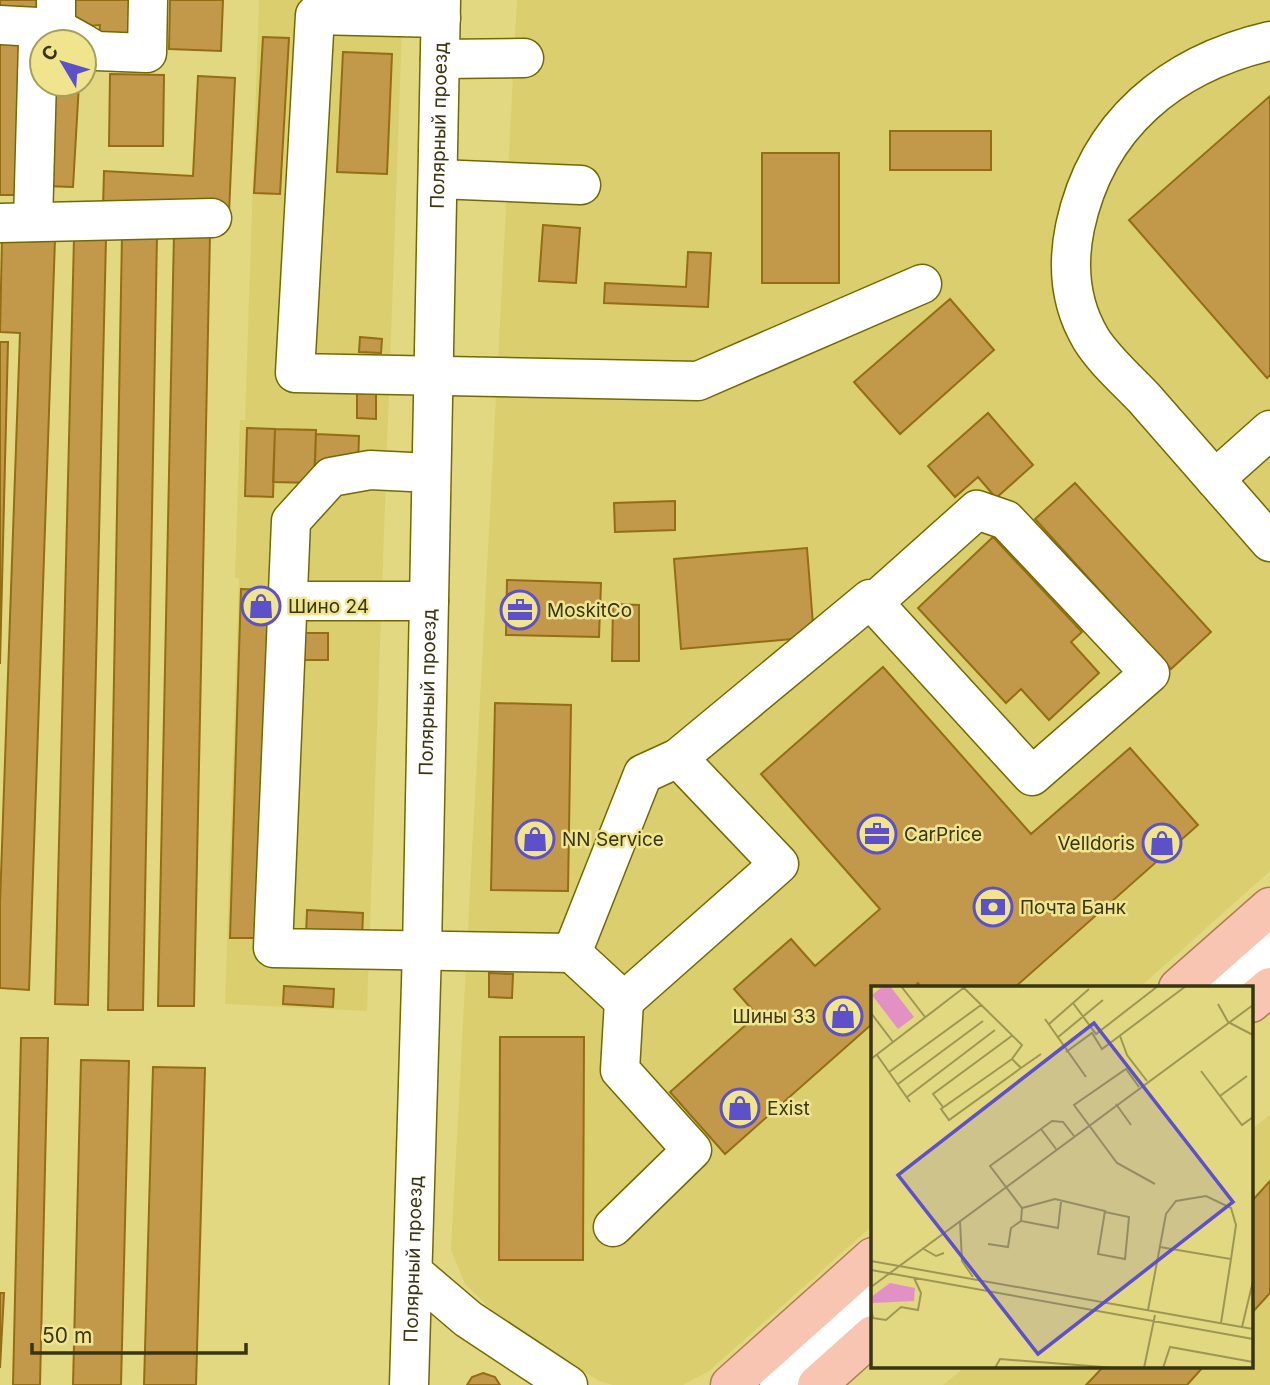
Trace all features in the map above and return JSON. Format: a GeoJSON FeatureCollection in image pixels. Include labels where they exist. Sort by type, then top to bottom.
{"type":"FeatureCollection","features":[{"type":"Feature","properties":{"kind":"main road"},"geometry":{"type":"LineString","coordinates":[[1180,986],[1270,907]]}},
{"type":"Feature","properties":{"kind":"main road"},"geometry":{"type":"LineString","coordinates":[[1252,1002],[1270,987]]}},
{"type":"Feature","properties":{"kind":"main road"},"geometry":{"type":"LineString","coordinates":[[730,1385],[871,1259]]}},
{"type":"Feature","properties":{"kind":"main road"},"geometry":{"type":"LineString","coordinates":[[817,1385],[871,1337]]}},
{"type":"Feature","properties":{"kind":"street"},"geometry":{"type":"LineString","coordinates":[[98,51],[147,53],[148,0]]}},
{"type":"Feature","properties":{"kind":"street"},"geometry":{"type":"LineString","coordinates":[[441,9],[315,15],[295,373],[698,381],[922,284]]}},
{"type":"Feature","properties":{"kind":"street","name":"Полярный проезд"},"geometry":{"type":"LineString","coordinates":[[409,1385],[422,950],[441,9]]}},
{"type":"Feature","properties":{"kind":"street"},"geometry":{"type":"LineString","coordinates":[[0,25],[52,28]]}},
{"type":"Feature","properties":{"kind":"street"},"geometry":{"type":"LineString","coordinates":[[1270,41],[1232,50],[1184,73],[1150,98],[1119,129],[1091,174],[1070,249],[1071,292],[1091,339],[1270,542]]}},
{"type":"Feature","properties":{"kind":"street"},"geometry":{"type":"LineString","coordinates":[[440,60],[524,58]]}},
{"type":"Feature","properties":{"kind":"street"},"geometry":{"type":"LineString","coordinates":[[32,98],[17,223],[212,218]]}},
{"type":"Feature","properties":{"kind":"street"},"geometry":{"type":"LineString","coordinates":[[438,179],[581,185]]}},
{"type":"Feature","properties":{"kind":"street"},"geometry":{"type":"LineString","coordinates":[[1215,479],[1270,429]]}},
{"type":"Feature","properties":{"kind":"street"},"geometry":{"type":"LineString","coordinates":[[431,472],[370,470],[331,477],[291,521],[273,948],[572,953],[624,1001]]}},
{"type":"Feature","properties":{"kind":"street"},"geometry":{"type":"LineString","coordinates":[[572,953],[643,774],[678,758],[870,599],[1032,776],[1150,673],[1006,520],[977,510],[874,602]]}},
{"type":"Feature","properties":{"kind":"street"},"geometry":{"type":"LineString","coordinates":[[287,601],[429,601]]}},
{"type":"Feature","properties":{"kind":"street"},"geometry":{"type":"LineString","coordinates":[[613,1227],[692,1150],[620,1070],[624,1001],[779,864],[678,758]]}},
{"type":"Feature","properties":{"kind":"street"},"geometry":{"type":"LineString","coordinates":[[1226,986],[1270,947]]}},
{"type":"Feature","properties":{"kind":"street"},"geometry":{"type":"LineString","coordinates":[[414,1273],[468,1319],[568,1385]]}},
{"type":"Feature","properties":{"kind":"street"},"geometry":{"type":"LineString","coordinates":[[779,1385],[871,1303]]}},
{"type":"Feature","properties":{"kind":"shaded area"},"geometry":{"type":"Polygon","coordinates":[[[259,0],[403,0],[367,1011],[225,1004],[239,578],[235,578],[240,420],[245,420],[259,0]]]}},
{"type":"Feature","properties":{"kind":"shaded area"},"geometry":{"type":"Polygon","coordinates":[[[517,0],[1270,0],[1270,871],[1141,986],[871,986],[871,1227],[709,1371],[683,1385],[613,1385],[599,1381],[500,1318],[465,1284],[451,1250],[517,0]]]}},
{"type":"Feature","properties":{"kind":"shaded area"},"geometry":{"type":"Polygon","coordinates":[[[1270,1114],[1270,1385],[943,1385],[964,1368],[1252,1368],[1252,1129],[1270,1114]]]}},
{"type":"Feature","properties":{"kind":"building"},"geometry":{"type":"Polygon","coordinates":[[[0,0],[44,0],[45,12],[0,13],[0,0]]]}},
{"type":"Feature","properties":{"kind":"building"},"geometry":{"type":"Polygon","coordinates":[[[75,0],[136,0],[136,40],[99,38],[100,25],[75,27],[75,0]]]}},
{"type":"Feature","properties":{"kind":"building"},"geometry":{"type":"Polygon","coordinates":[[[170,0],[223,0],[221,51],[169,49],[170,0]]]}},
{"type":"Feature","properties":{"kind":"building"},"geometry":{"type":"Polygon","coordinates":[[[263,37],[289,38],[280,194],[254,193],[263,37]]]}},
{"type":"Feature","properties":{"kind":"building"},"geometry":{"type":"Polygon","coordinates":[[[0,40],[23,40],[20,195],[0,195],[0,40]]]}},
{"type":"Feature","properties":{"kind":"building"},"geometry":{"type":"Polygon","coordinates":[[[343,52],[392,54],[387,174],[337,172],[343,52]]]}},
{"type":"Feature","properties":{"kind":"building"},"geometry":{"type":"Polygon","coordinates":[[[110,74],[164,75],[163,146],[109,146],[110,74]]]}},
{"type":"Feature","properties":{"kind":"building"},"geometry":{"type":"Polygon","coordinates":[[[198,76],[235,78],[229,213],[103,207],[104,171],[193,176],[198,76]]]}},
{"type":"Feature","properties":{"kind":"building"},"geometry":{"type":"Polygon","coordinates":[[[1270,96],[1270,375],[1267,378],[1129,220],[1270,96]]]}},
{"type":"Feature","properties":{"kind":"building"},"geometry":{"type":"Polygon","coordinates":[[[48,98],[78,98],[73,187],[44,186],[48,98]]]}},
{"type":"Feature","properties":{"kind":"building"},"geometry":{"type":"Polygon","coordinates":[[[890,131],[991,131],[991,170],[890,170],[890,131]]]}},
{"type":"Feature","properties":{"kind":"building"},"geometry":{"type":"Polygon","coordinates":[[[762,153],[839,153],[839,283],[762,283],[762,153]]]}},
{"type":"Feature","properties":{"kind":"building"},"geometry":{"type":"Polygon","coordinates":[[[543,225],[580,228],[576,283],[539,281],[543,225]]]}},
{"type":"Feature","properties":{"kind":"building"},"geometry":{"type":"Polygon","coordinates":[[[174,233],[210,234],[194,1006],[158,1006],[174,233]]]}},
{"type":"Feature","properties":{"kind":"building"},"geometry":{"type":"Polygon","coordinates":[[[122,235],[157,235],[143,1010],[108,1010],[122,235]]]}},
{"type":"Feature","properties":{"kind":"building"},"geometry":{"type":"Polygon","coordinates":[[[2,238],[55,239],[29,990],[0,988],[0,903],[20,333],[0,332],[2,238]]]}},
{"type":"Feature","properties":{"kind":"building"},"geometry":{"type":"Polygon","coordinates":[[[74,238],[106,238],[88,1005],[55,1004],[74,238]]]}},
{"type":"Feature","properties":{"kind":"building"},"geometry":{"type":"Polygon","coordinates":[[[688,252],[711,253],[708,307],[604,303],[605,283],[686,287],[688,252]]]}},
{"type":"Feature","properties":{"kind":"building"},"geometry":{"type":"Polygon","coordinates":[[[950,299],[994,350],[900,434],[854,382],[950,299]]]}},
{"type":"Feature","properties":{"kind":"building"},"geometry":{"type":"Polygon","coordinates":[[[360,337],[382,339],[381,353],[359,352],[360,337]]]}},
{"type":"Feature","properties":{"kind":"building"},"geometry":{"type":"Polygon","coordinates":[[[0,342],[8,342],[0,664],[0,342]]]}},
{"type":"Feature","properties":{"kind":"building"},"geometry":{"type":"Polygon","coordinates":[[[357,393],[376,393],[376,419],[357,418],[357,393]]]}},
{"type":"Feature","properties":{"kind":"building"},"geometry":{"type":"Polygon","coordinates":[[[988,413],[1033,465],[996,498],[978,477],[955,497],[928,466],[988,413]]]}},
{"type":"Feature","properties":{"kind":"building"},"geometry":{"type":"Polygon","coordinates":[[[247,428],[275,429],[273,497],[245,496],[247,428]]]}},
{"type":"Feature","properties":{"kind":"building"},"geometry":{"type":"Polygon","coordinates":[[[275,429],[316,430],[314,483],[273,482],[275,429]]]}},
{"type":"Feature","properties":{"kind":"building"},"geometry":{"type":"Polygon","coordinates":[[[316,434],[359,436],[358,466],[315,464],[316,434]]]}},
{"type":"Feature","properties":{"kind":"building"},"geometry":{"type":"Polygon","coordinates":[[[1075,483],[1211,632],[1171,669],[1035,519],[1075,483]]]}},
{"type":"Feature","properties":{"kind":"building"},"geometry":{"type":"Polygon","coordinates":[[[675,501],[675,530],[615,532],[614,503],[675,501]]]}},
{"type":"Feature","properties":{"kind":"building"},"geometry":{"type":"Polygon","coordinates":[[[993,537],[1082,632],[1071,642],[1099,673],[1049,720],[1021,689],[1006,703],[918,608],[993,537]]]}},
{"type":"Feature","properties":{"kind":"building"},"geometry":{"type":"Polygon","coordinates":[[[807,548],[814,637],[681,649],[674,559],[807,548]]]}},
{"type":"Feature","properties":{"kind":"building"},"geometry":{"type":"Polygon","coordinates":[[[507,580],[601,583],[599,637],[506,635],[507,580]]]}},
{"type":"Feature","properties":{"kind":"building"},"geometry":{"type":"Polygon","coordinates":[[[241,589],[269,590],[257,938],[230,938],[241,589]]]}},
{"type":"Feature","properties":{"kind":"building"},"geometry":{"type":"Polygon","coordinates":[[[613,604],[639,605],[639,661],[612,661],[613,604]]]}},
{"type":"Feature","properties":{"kind":"building"},"geometry":{"type":"Polygon","coordinates":[[[304,633],[328,633],[328,660],[304,660],[304,633]]]}},
{"type":"Feature","properties":{"kind":"building"},"geometry":{"type":"Polygon","coordinates":[[[883,667],[1031,834],[1130,748],[1198,825],[1016,986],[920,986],[918,983],[915,986],[871,986],[871,1025],[725,1154],[670,1092],[757,1015],[734,989],[791,939],[815,966],[880,909],[761,774],[883,667]]]}},
{"type":"Feature","properties":{"kind":"building"},"geometry":{"type":"Polygon","coordinates":[[[495,703],[571,705],[568,891],[491,890],[495,703]]]}},
{"type":"Feature","properties":{"kind":"building"},"geometry":{"type":"Polygon","coordinates":[[[307,910],[363,913],[362,939],[306,936],[307,910]]]}},
{"type":"Feature","properties":{"kind":"building"},"geometry":{"type":"Polygon","coordinates":[[[489,973],[513,974],[512,998],[489,997],[489,973]]]}},
{"type":"Feature","properties":{"kind":"building"},"geometry":{"type":"Polygon","coordinates":[[[284,986],[334,989],[333,1007],[283,1004],[284,986]]]}},
{"type":"Feature","properties":{"kind":"building"},"geometry":{"type":"Polygon","coordinates":[[[500,1037],[584,1037],[583,1260],[499,1260],[500,1037]]]}},
{"type":"Feature","properties":{"kind":"building"},"geometry":{"type":"Polygon","coordinates":[[[21,1038],[48,1038],[40,1385],[13,1385],[21,1038]]]}},
{"type":"Feature","properties":{"kind":"building"},"geometry":{"type":"Polygon","coordinates":[[[81,1060],[129,1061],[121,1385],[73,1385],[81,1060]]]}},
{"type":"Feature","properties":{"kind":"building"},"geometry":{"type":"Polygon","coordinates":[[[153,1067],[205,1068],[196,1385],[144,1385],[153,1067]]]}},
{"type":"Feature","properties":{"kind":"building"},"geometry":{"type":"Polygon","coordinates":[[[1270,1181],[1270,1293],[1252,1313],[1252,1201],[1270,1181]]]}},
{"type":"Feature","properties":{"kind":"building"},"geometry":{"type":"Polygon","coordinates":[[[0,1293],[4,1293],[0,1368],[0,1293]]]}},
{"type":"Feature","properties":{"kind":"building"},"geometry":{"type":"Polygon","coordinates":[[[1102,1368],[1202,1368],[1187,1385],[1086,1385],[1102,1368]]]}},
{"type":"Feature","properties":{"kind":"building"},"geometry":{"type":"Polygon","coordinates":[[[483,1373],[495,1377],[500,1385],[467,1385],[472,1377],[483,1373]]]}},
{"type":"Feature","properties":{"kind":"place","name":"Шино 24"},"geometry":{"type":"Point","coordinates":[261,606]}},
{"type":"Feature","properties":{"kind":"place","name":"MoskitCo"},"geometry":{"type":"Point","coordinates":[520,610]}},
{"type":"Feature","properties":{"kind":"place","name":"CarPrice"},"geometry":{"type":"Point","coordinates":[877,834]}},
{"type":"Feature","properties":{"kind":"place","name":"NN Service"},"geometry":{"type":"Point","coordinates":[535,839]}},
{"type":"Feature","properties":{"kind":"place","name":"Velldoris"},"geometry":{"type":"Point","coordinates":[1162,843]}},
{"type":"Feature","properties":{"kind":"place","name":"Почта Банк"},"geometry":{"type":"Point","coordinates":[993,907]}},
{"type":"Feature","properties":{"kind":"place","name":"Шины 33"},"geometry":{"type":"Point","coordinates":[843,1016]}},
{"type":"Feature","properties":{"kind":"place","name":"Exist"},"geometry":{"type":"Point","coordinates":[740,1108]}}]}
